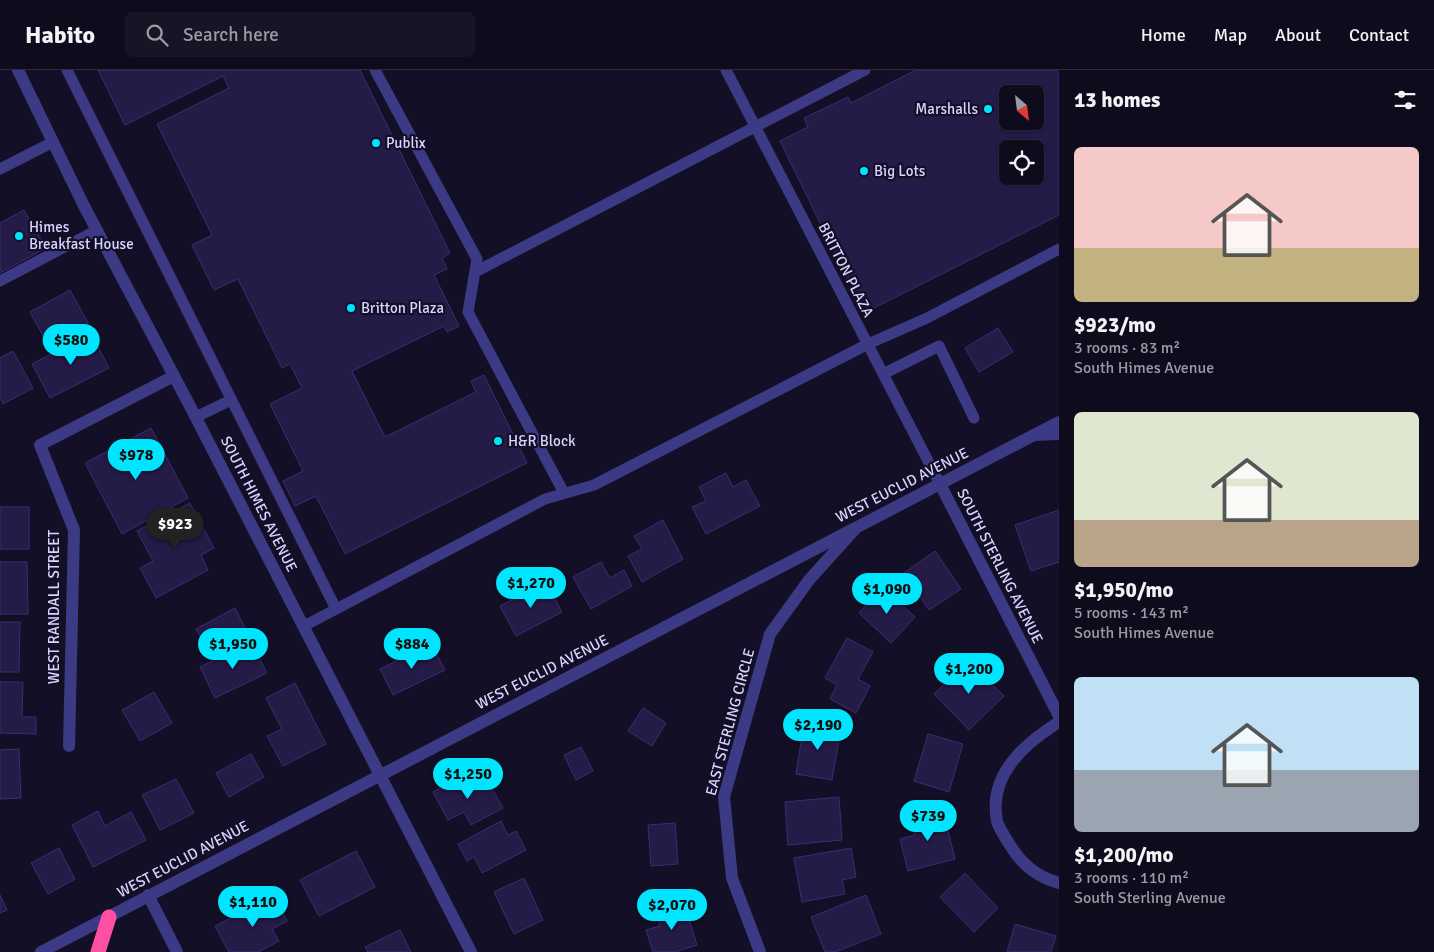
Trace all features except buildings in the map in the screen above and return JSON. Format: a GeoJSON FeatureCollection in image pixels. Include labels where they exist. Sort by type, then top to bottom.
{"type":"FeatureCollection","features":[{"type":"Feature","properties":{"kind":"highway"},"geometry":{"type":"LineString","coordinates":[[98,952],[109,917]]}},
{"type":"Feature","properties":{"kind":"street","name":"SOUTH HIMES AVENUE"},"geometry":{"type":"LineString","coordinates":[[18,70],[96,230],[196,417],[471,952]]}},
{"type":"Feature","properties":{"kind":"street","name":"WEST RANDALL STREET"},"geometry":{"type":"LineString","coordinates":[[69,746],[74,530],[40,445],[174,376]]}},
{"type":"Feature","properties":{"kind":"street","name":"WEST EUCLID AVENUE"},"geometry":{"type":"LineString","coordinates":[[41,952],[1059,422]]}},
{"type":"Feature","properties":{"kind":"street"},"geometry":{"type":"LineString","coordinates":[[1034,435],[1059,434]]}},
{"type":"Feature","properties":{"kind":"street","name":"SOUTH STERLING AVENUE"},"geometry":{"type":"LineString","coordinates":[[940,484],[1059,716]]}},
{"type":"Feature","properties":{"kind":"street","name":"EAST STERLING CIRCLE"},"geometry":{"type":"LineString","coordinates":[[760,952],[732,878],[724,798],[770,634],[809,580],[858,526]]}},
{"type":"Feature","properties":{"kind":"street"},"geometry":{"type":"LineString","coordinates":[[1059,722],[1039,734],[1015,755],[1001,779],[995,799],[997,823],[1019,861],[1045,879],[1059,883]]}},
{"type":"Feature","properties":{"kind":"street"},"geometry":{"type":"LineString","coordinates":[[148,895],[177,952]]}},
{"type":"Feature","properties":{"kind":"lane"},"geometry":{"type":"LineString","coordinates":[[67,70],[336,609]]}},
{"type":"Feature","properties":{"kind":"lane"},"geometry":{"type":"LineString","coordinates":[[375,70],[477,259],[468,312],[564,494]]}},
{"type":"Feature","properties":{"kind":"lane","name":"BRITTON PLAZA"},"geometry":{"type":"LineString","coordinates":[[726,70],[940,484]]}},
{"type":"Feature","properties":{"kind":"lane"},"geometry":{"type":"LineString","coordinates":[[475,272],[865,70]]}},
{"type":"Feature","properties":{"kind":"lane"},"geometry":{"type":"LineString","coordinates":[[0,169],[53,142]]}},
{"type":"Feature","properties":{"kind":"lane"},"geometry":{"type":"LineString","coordinates":[[0,281],[96,230]]}},
{"type":"Feature","properties":{"kind":"lane"},"geometry":{"type":"LineString","coordinates":[[304,626],[545,499],[594,485],[868,344],[927,318],[1059,249]]}},
{"type":"Feature","properties":{"kind":"lane"},"geometry":{"type":"LineString","coordinates":[[883,374],[939,346],[974,418]]}},
{"type":"Feature","properties":{"kind":"lane"},"geometry":{"type":"LineString","coordinates":[[196,417],[231,400]]}},
{"type":"Feature","properties":{"kind":"place","name":"Marshalls"},"geometry":{"type":"Point","coordinates":[988,109]}},
{"type":"Feature","properties":{"kind":"place","name":"Publix"},"geometry":{"type":"Point","coordinates":[376,143]}},
{"type":"Feature","properties":{"kind":"place","name":"Big Lots"},"geometry":{"type":"Point","coordinates":[864,171]}},
{"type":"Feature","properties":{"kind":"place","name":"Himes Breakfast House"},"geometry":{"type":"Point","coordinates":[19,236]}},
{"type":"Feature","properties":{"kind":"place","name":"Britton Plaza"},"geometry":{"type":"Point","coordinates":[351,308]}},
{"type":"Feature","properties":{"kind":"place","name":"H&R Block"},"geometry":{"type":"Point","coordinates":[498,441]}}]}
